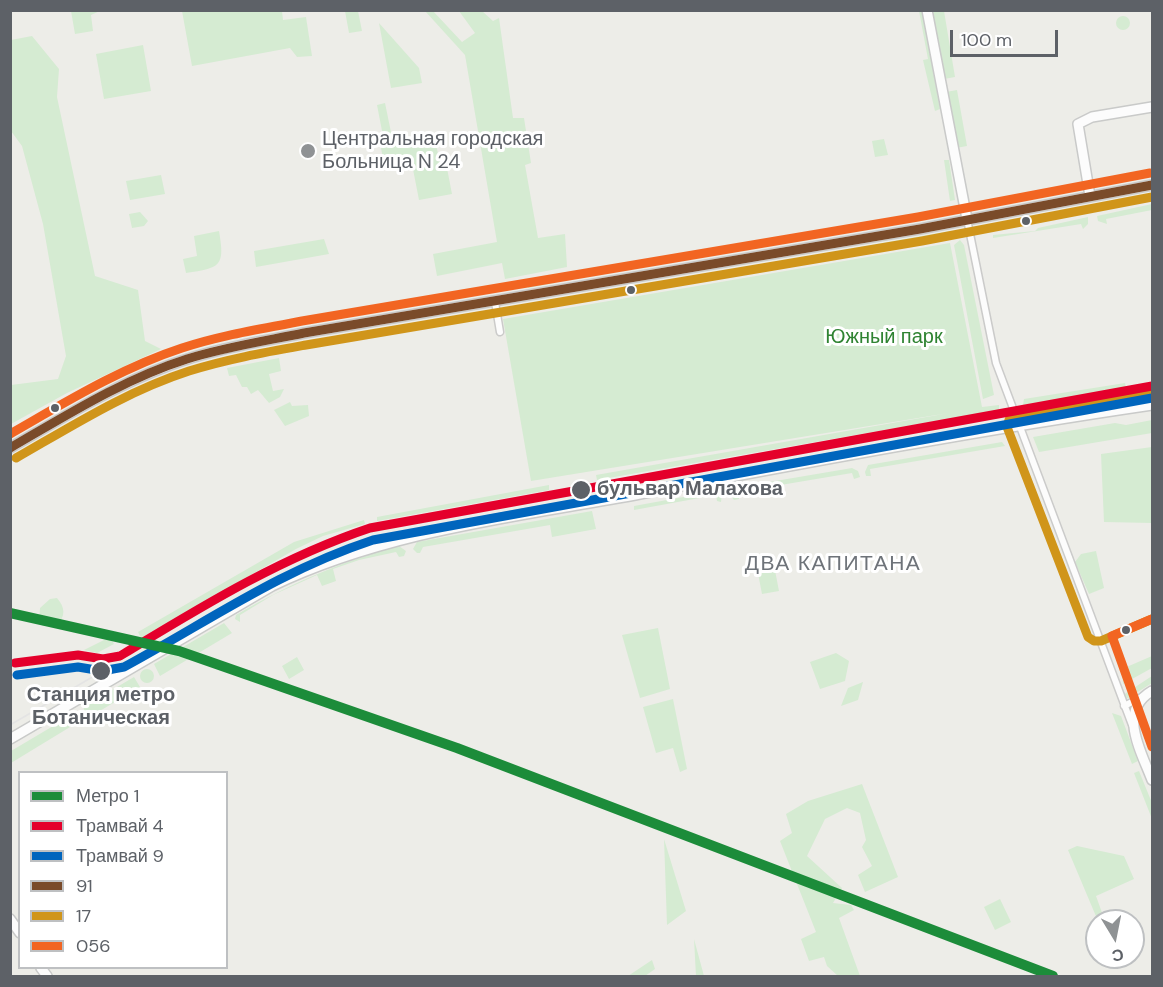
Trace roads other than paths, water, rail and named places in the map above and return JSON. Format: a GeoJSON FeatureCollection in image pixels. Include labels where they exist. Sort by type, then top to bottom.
{"type":"FeatureCollection","features":[{"type":"Feature","properties":{"kind":"street"},"geometry":{"type":"LineString","coordinates":[[927,10],[996,363],[1152,780]]}},
{"type":"Feature","properties":{"kind":"street"},"geometry":{"type":"LineString","coordinates":[[1090,196],[1078,124],[1092,117],[1152,107]]}},
{"type":"Feature","properties":{"kind":"street"},"geometry":{"type":"LineString","coordinates":[[10,448],[122,386],[181,361],[213,352],[304,333],[495,302],[1152,185]]}},
{"type":"Feature","properties":{"kind":"street"},"geometry":{"type":"LineString","coordinates":[[495,302],[500,332]]}},
{"type":"Feature","properties":{"kind":"street"},"geometry":{"type":"LineString","coordinates":[[10,739],[272,586],[310,568],[375,546],[713,480],[1152,405]]}},
{"type":"Feature","properties":{"kind":"street"},"geometry":{"type":"LineString","coordinates":[[1124,706],[1148,693]]}},
{"type":"Feature","properties":{"kind":"street"},"geometry":{"type":"LineString","coordinates":[[1134,729],[1134,713],[1148,693]]}},
{"type":"Feature","properties":{"kind":"tram line","name":"4"},"geometry":{"type":"LineString","coordinates":[[15,663],[78,655],[103,659],[120,656],[211,602],[273,569],[370,528],[1152,386]]}},
{"type":"Feature","properties":{"kind":"tram line","name":"9"},"geometry":{"type":"LineString","coordinates":[[17,675],[78,667],[102,671],[124,667],[306,566],[373,540],[1152,398]]}},
{"type":"Feature","properties":{"kind":"tram line"},"geometry":{"type":"LineString","coordinates":[[10,675],[104,664],[120,656]]}},
{"type":"Feature","properties":{"kind":"tram line"},"geometry":{"type":"LineString","coordinates":[[10,663],[15,663]]}},
{"type":"Feature","properties":{"kind":"tram line"},"geometry":{"type":"LineString","coordinates":[[10,725],[101,672]]}},
{"type":"Feature","properties":{"kind":"metro line","name":"1"},"geometry":{"type":"LineString","coordinates":[[10,613],[179,651],[457,748],[1053,976]]}},
{"type":"Feature","properties":{"kind":"place","name":"Центральная городская Больница N 24"},"geometry":{"type":"Point","coordinates":[308,151]}},
{"type":"Feature","properties":{"kind":"place","name":"бульвар Малахова"},"geometry":{"type":"Point","coordinates":[581,490]}},
{"type":"Feature","properties":{"kind":"place","name":"Станция метро Ботаническая"},"geometry":{"type":"Point","coordinates":[101,671]}},
{"type":"Feature","properties":{"kind":"district","name":"ДВА КАПИТАНА"},"geometry":{"type":"Point","coordinates":[833,564]}},
{"type":"Feature","properties":{"kind":"park label","name":"Южный парк"},"geometry":{"type":"Point","coordinates":[884,338]}}]}
